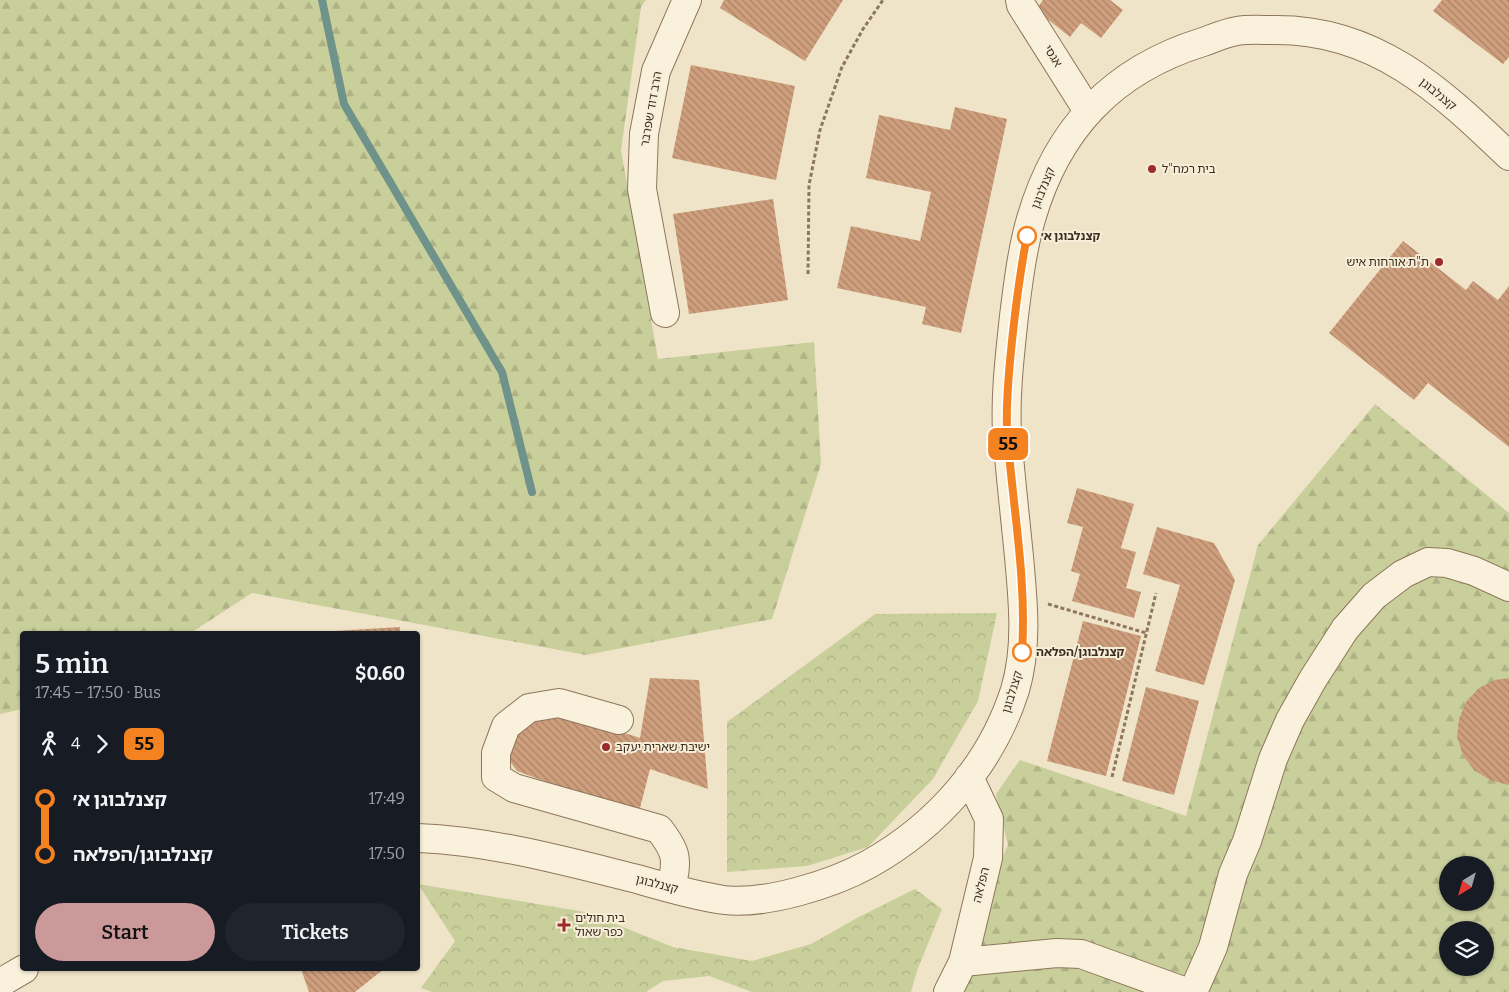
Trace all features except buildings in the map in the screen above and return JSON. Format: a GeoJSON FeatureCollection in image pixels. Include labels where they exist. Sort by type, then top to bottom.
{"type":"FeatureCollection","features":[{"type":"Feature","properties":{"kind":"street","name":"הרב דוד שפרבר"},"geometry":{"type":"LineString","coordinates":[[665,313],[642,189],[644,134],[656,71],[687,0]]}},
{"type":"Feature","properties":{"kind":"street","name":"אגסי"},"geometry":{"type":"LineString","coordinates":[[1020,0],[1021,5],[1088,111]]}},
{"type":"Feature","properties":{"kind":"street","name":"קצנלבוגן"},"geometry":{"type":"LineString","coordinates":[[420,838],[452,840],[544,856],[726,900],[756,899],[784,894],[843,878],[895,848],[928,824],[950,802],[988,750],[1003,722],[1016,688],[1022,649],[1023,597],[1007,427],[1007,391],[1018,293],[1030,222],[1050,169],[1067,139],[1088,111],[1116,86],[1147,64],[1187,46],[1239,30],[1298,29],[1339,37],[1371,49],[1400,64],[1430,85],[1509,156]]}},
{"type":"Feature","properties":{"kind":"street"},"geometry":{"type":"LineString","coordinates":[[1193,992],[1213,947],[1233,874],[1247,841],[1273,759],[1290,720],[1313,679],[1345,630],[1374,596],[1403,574],[1428,562],[1447,563],[1474,571],[1509,587]]}},
{"type":"Feature","properties":{"kind":"street"},"geometry":{"type":"LineString","coordinates":[[619,720],[559,703],[529,708],[506,726],[496,753],[496,777],[514,788],[659,829],[672,846],[676,868],[671,888]]}},
{"type":"Feature","properties":{"kind":"street","name":"הפלאה"},"geometry":{"type":"LineString","coordinates":[[948,992],[963,962],[988,858],[989,819],[969,777]]}},
{"type":"Feature","properties":{"kind":"street"},"geometry":{"type":"LineString","coordinates":[[963,962],[1057,953],[1081,954],[1186,992]]}},
{"type":"Feature","properties":{"kind":"street"},"geometry":{"type":"LineString","coordinates":[[0,983],[21,971]]}},
{"type":"Feature","properties":{"kind":"path"},"geometry":{"type":"LineString","coordinates":[[808,274],[809,185],[820,130],[842,67],[863,28],[883,0]]}},
{"type":"Feature","properties":{"kind":"path"},"geometry":{"type":"LineString","coordinates":[[1112,777],[1156,593]]}},
{"type":"Feature","properties":{"kind":"path"},"geometry":{"type":"LineString","coordinates":[[1023,597],[1146,632]]}},
{"type":"Feature","properties":{"kind":"green space"},"geometry":{"type":"Polygon","coordinates":[[[0,0],[646,0],[641,7],[621,150],[658,359],[814,342],[821,464],[772,619],[586,655],[252,593],[194,631],[20,631],[20,709],[0,714],[0,0]]]}},
{"type":"Feature","properties":{"kind":"green space"},"geometry":{"type":"Polygon","coordinates":[[[1375,404],[1509,513],[1509,992],[959,992],[985,896],[1008,845],[996,794],[1020,760],[1186,816],[1258,545],[1375,404]]]}},
{"type":"Feature","properties":{"kind":"green space"},"geometry":{"type":"Polygon","coordinates":[[[997,613],[978,701],[933,779],[868,847],[807,866],[727,872],[727,722],[875,614],[997,613]]]}},
{"type":"Feature","properties":{"kind":"green space"},"geometry":{"type":"Polygon","coordinates":[[[420,884],[585,912],[673,947],[752,961],[811,944],[915,889],[942,909],[917,971],[911,992],[752,992],[709,976],[663,981],[646,992],[432,992],[421,988],[455,941],[420,884]]]}},
{"type":"Feature","properties":{"kind":"waterway"},"geometry":{"type":"LineString","coordinates":[[322,0],[344,104],[502,372],[532,492]]}},
{"type":"Feature","properties":{"kind":"bus line","name":"55"},"geometry":{"type":"LineString","coordinates":[[1022,652],[1024,630],[1023,597],[1007,427],[1007,391],[1021,265],[1027,236]]}},
{"type":"Feature","properties":{"kind":"place","name":"בית רמח\"ל"},"geometry":{"type":"Point","coordinates":[1152,169]}},
{"type":"Feature","properties":{"kind":"place","name":"קצנלבוגן א׳"},"geometry":{"type":"Point","coordinates":[1027,236]}},
{"type":"Feature","properties":{"kind":"place","name":"ת\"ת אורחות איש"},"geometry":{"type":"Point","coordinates":[1439,262]}},
{"type":"Feature","properties":{"kind":"place","name":"קצנלבוגן/הפלאה"},"geometry":{"type":"Point","coordinates":[1022,652]}},
{"type":"Feature","properties":{"kind":"place","name":"ישיבת שארית יעקב"},"geometry":{"type":"Point","coordinates":[606,747]}},
{"type":"Feature","properties":{"kind":"place","name":"בית חולים כפר שאול"},"geometry":{"type":"Point","coordinates":[564,925]}}]}
